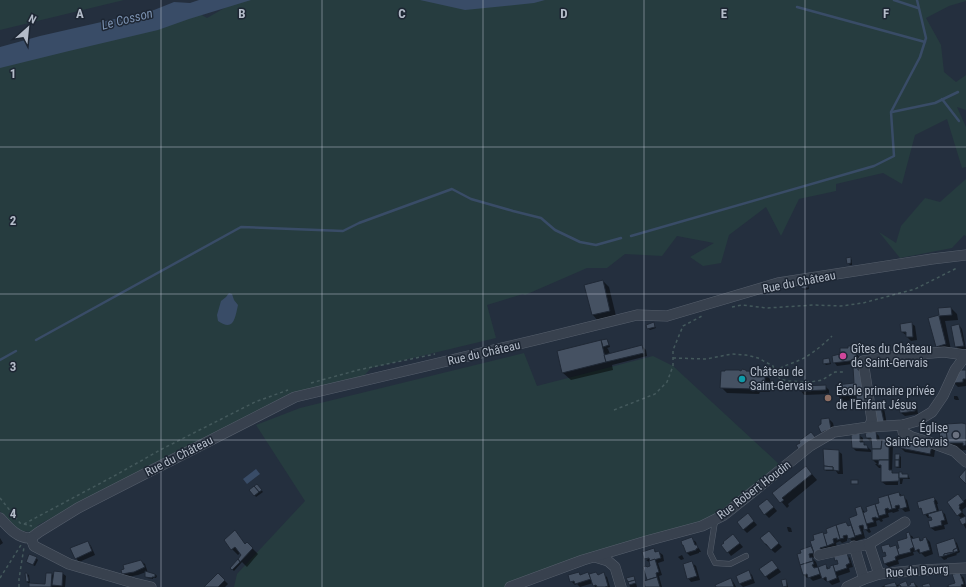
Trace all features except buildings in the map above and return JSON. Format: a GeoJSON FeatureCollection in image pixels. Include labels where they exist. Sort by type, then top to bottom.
{"type":"FeatureCollection","features":[{"type":"Feature","properties":{"kind":"street","name":"Rue du Château"},"geometry":{"type":"LineString","coordinates":[[28,538],[78,508],[295,398],[637,315],[667,316],[778,284],[964,255]]}},
{"type":"Feature","properties":{"kind":"street"},"geometry":{"type":"LineString","coordinates":[[869,427],[872,420],[863,361],[906,355],[944,352],[965,355]]}},
{"type":"Feature","properties":{"kind":"street","name":"Rue Robert Houdin"},"geometry":{"type":"LineString","coordinates":[[510,587],[583,560],[702,526],[715,520],[724,515],[810,446],[834,432],[869,427],[903,425],[917,421],[932,412],[943,396],[955,370],[965,355]]}},
{"type":"Feature","properties":{"kind":"street"},"geometry":{"type":"LineString","coordinates":[[903,425],[903,432],[912,437],[954,451],[966,462]]}},
{"type":"Feature","properties":{"kind":"street"},"geometry":{"type":"LineString","coordinates":[[0,518],[12,531],[28,538],[34,546],[69,564],[151,587]]}},
{"type":"Feature","properties":{"kind":"street"},"geometry":{"type":"LineString","coordinates":[[819,555],[854,546],[869,544],[905,522]]}},
{"type":"Feature","properties":{"kind":"street"},"geometry":{"type":"LineString","coordinates":[[869,544],[879,574]]}},
{"type":"Feature","properties":{"kind":"street"},"geometry":{"type":"LineString","coordinates":[[615,567],[618,558],[628,546]]}},
{"type":"Feature","properties":{"kind":"street"},"geometry":{"type":"LineString","coordinates":[[854,546],[864,579]]}},
{"type":"Feature","properties":{"kind":"street"},"geometry":{"type":"LineString","coordinates":[[595,557],[608,561],[615,567],[621,587]]}},
{"type":"Feature","properties":{"kind":"street","name":"Rue du Bourg"},"geometry":{"type":"LineString","coordinates":[[847,587],[879,574],[966,568]]}},
{"type":"Feature","properties":{"kind":"lane"},"geometry":{"type":"LineString","coordinates":[[715,520],[710,553],[715,563],[730,564],[746,556]]}},
{"type":"Feature","properties":{"kind":"path"},"geometry":{"type":"LineString","coordinates":[[727,308],[742,305],[766,308],[814,305],[841,306],[863,303],[915,289],[955,269],[964,255]]}},
{"type":"Feature","properties":{"kind":"path"},"geometry":{"type":"LineString","coordinates":[[614,410],[654,394],[667,382],[673,366],[673,350],[683,326],[705,314]]}},
{"type":"Feature","properties":{"kind":"path"},"geometry":{"type":"LineString","coordinates":[[775,371],[782,366],[803,359],[824,344],[832,336]]}},
{"type":"Feature","properties":{"kind":"path"},"geometry":{"type":"LineString","coordinates":[[673,358],[706,359],[732,354],[746,355],[758,358],[773,366],[780,379],[788,381],[810,382],[822,380],[835,372],[845,372]]}},
{"type":"Feature","properties":{"kind":"path"},"geometry":{"type":"LineString","coordinates":[[0,498],[20,523],[28,526],[48,527]]}},
{"type":"Feature","properties":{"kind":"path"},"geometry":{"type":"LineString","coordinates":[[0,578],[28,538]]}},
{"type":"Feature","properties":{"kind":"path"},"geometry":{"type":"LineString","coordinates":[[19,587],[19,579],[28,538]]}},
{"type":"Feature","properties":{"kind":"green space"},"geometry":{"type":"Polygon","coordinates":[[[0,0],[124,0],[0,30],[0,0]]]}},
{"type":"Feature","properties":{"kind":"green space"},"geometry":{"type":"Polygon","coordinates":[[[246,0],[966,0],[949,6],[926,18],[941,45],[944,72],[956,82],[966,75],[966,110],[957,107],[966,127],[966,167],[962,168],[947,119],[915,135],[902,184],[883,173],[836,184],[836,191],[799,199],[781,236],[766,207],[729,235],[721,263],[703,266],[690,257],[714,243],[677,236],[662,256],[625,254],[607,268],[587,268],[525,295],[523,294],[487,305],[496,338],[371,368],[364,376],[286,397],[38,525],[33,532],[22,531],[10,523],[0,511],[0,61],[200,14],[207,18],[235,2],[246,0]]]}},
{"type":"Feature","properties":{"kind":"green space"},"geometry":{"type":"Polygon","coordinates":[[[966,179],[966,236],[964,235],[952,248],[900,258],[879,232],[896,243],[901,226],[925,198],[940,202],[966,179]]]}},
{"type":"Feature","properties":{"kind":"green space"},"geometry":{"type":"Polygon","coordinates":[[[524,353],[537,386],[653,356],[673,366],[780,465],[721,520],[518,587],[234,587],[237,574],[305,501],[256,425],[300,408],[524,353]]]}},
{"type":"Feature","properties":{"kind":"water","name":"Le Cosson"},"geometry":{"type":"Polygon","coordinates":[[[199,0],[251,0],[158,30],[0,68],[0,47],[40,36],[154,10],[174,2],[190,3],[199,0]]]}},
{"type":"Feature","properties":{"kind":"water"},"geometry":{"type":"Polygon","coordinates":[[[420,0],[545,0],[534,3],[465,10],[420,0]]]}},
{"type":"Feature","properties":{"kind":"water"},"geometry":{"type":"Polygon","coordinates":[[[229,293],[232,294],[238,305],[235,319],[231,324],[227,325],[218,321],[217,315],[221,301],[229,293]]]}},
{"type":"Feature","properties":{"kind":"water"},"geometry":{"type":"Polygon","coordinates":[[[256,469],[260,474],[247,484],[243,479],[256,469]]]}},
{"type":"Feature","properties":{"kind":"waterway"},"geometry":{"type":"LineString","coordinates":[[894,0],[918,8]]}},
{"type":"Feature","properties":{"kind":"waterway"},"geometry":{"type":"LineString","coordinates":[[631,236],[874,166],[894,156],[891,112],[920,57],[926,38],[917,0]]}},
{"type":"Feature","properties":{"kind":"waterway"},"geometry":{"type":"LineString","coordinates":[[797,7],[925,42]]}},
{"type":"Feature","properties":{"kind":"waterway"},"geometry":{"type":"LineString","coordinates":[[892,112],[935,103],[958,92]]}},
{"type":"Feature","properties":{"kind":"waterway"},"geometry":{"type":"LineString","coordinates":[[942,99],[959,121]]}},
{"type":"Feature","properties":{"kind":"waterway"},"geometry":{"type":"LineString","coordinates":[[36,340],[241,227],[343,231],[359,223],[452,189],[471,199],[541,218],[555,230],[580,242],[596,245],[621,238]]}},
{"type":"Feature","properties":{"kind":"waterway"},"geometry":{"type":"LineString","coordinates":[[0,360],[16,351]]}},
{"type":"Feature","properties":{"kind":"place","name":"Gîtes du Château de Saint-Gervais"},"geometry":{"type":"Point","coordinates":[843,356]}},
{"type":"Feature","properties":{"kind":"place","name":"Château de Saint-Gervais"},"geometry":{"type":"Point","coordinates":[742,379]}},
{"type":"Feature","properties":{"kind":"place","name":"École primaire privée de l'Enfant Jésus"},"geometry":{"type":"Point","coordinates":[828,398]}},
{"type":"Feature","properties":{"kind":"place","name":"Église Saint-Gervais"},"geometry":{"type":"Point","coordinates":[956,435]}}]}
